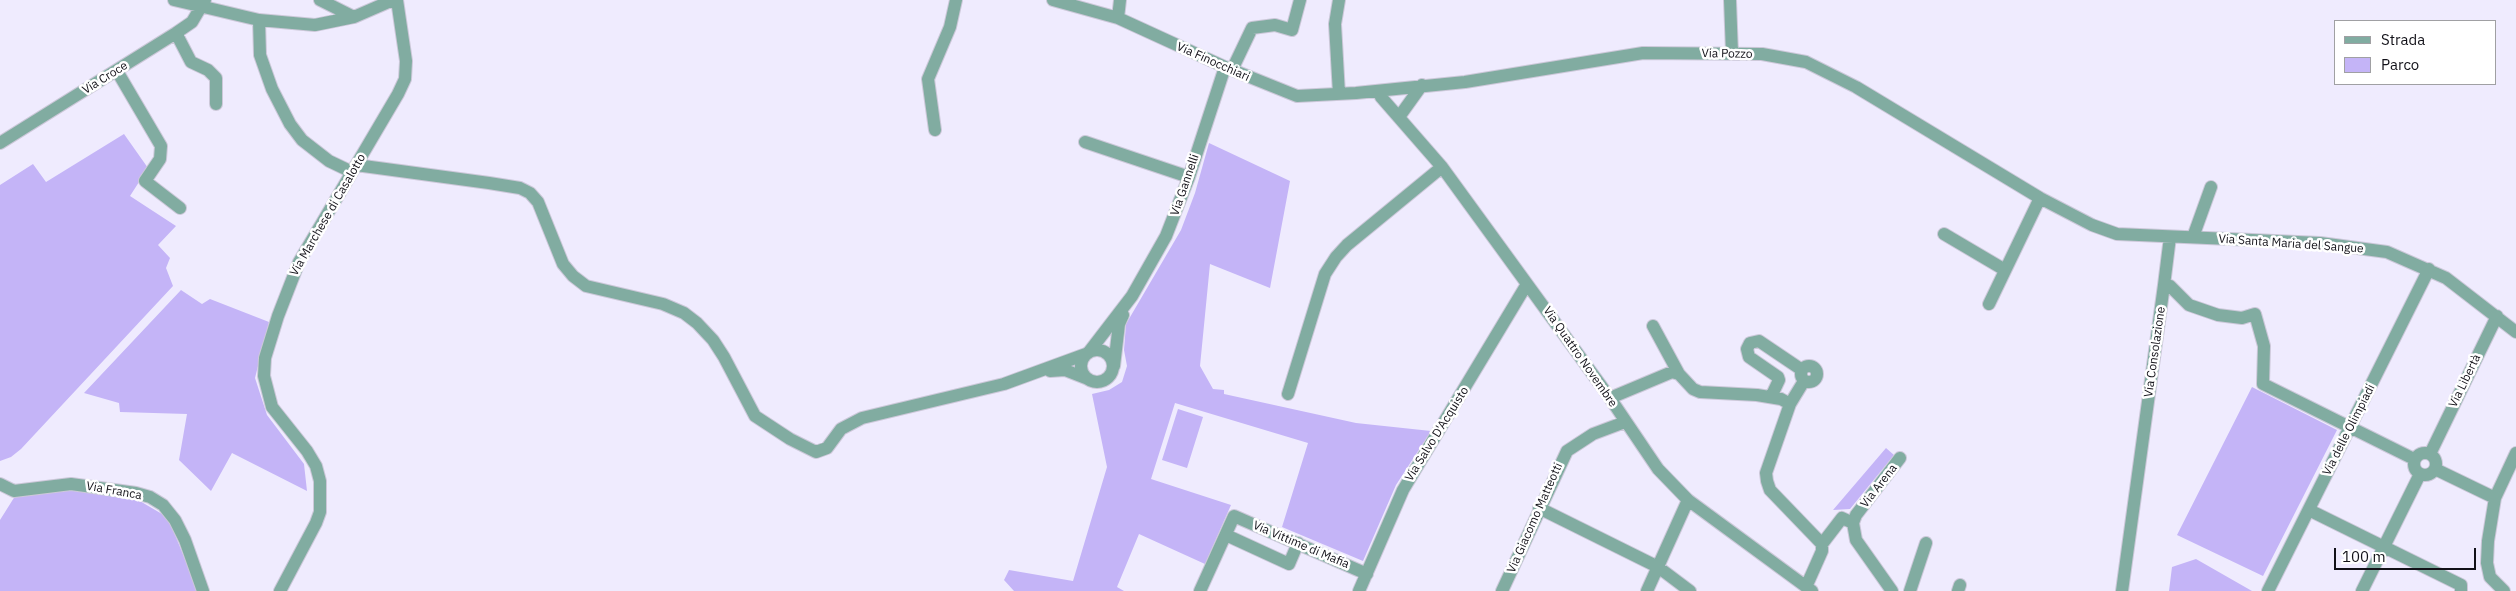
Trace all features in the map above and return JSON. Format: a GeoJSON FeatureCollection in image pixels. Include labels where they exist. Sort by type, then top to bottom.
{"type":"FeatureCollection","features":[{"type":"Feature","properties":{"kind":"street"},"geometry":{"type":"LineString","coordinates":[[174,0],[204,3],[258,26],[315,26],[359,15],[393,0]]}},
{"type":"Feature","properties":{"kind":"street"},"geometry":{"type":"LineString","coordinates":[[320,0],[359,15]]}},
{"type":"Feature","properties":{"kind":"street","name":"Via Marchese di Casalotto"},"geometry":{"type":"LineString","coordinates":[[280,591],[320,512],[320,481],[316,466],[307,451],[272,407],[264,376],[265,358],[292,277],[398,94],[404,79],[406,61],[397,0]]}},
{"type":"Feature","properties":{"kind":"street"},"geometry":{"type":"LineString","coordinates":[[935,130],[928,79],[950,28],[956,0]]}},
{"type":"Feature","properties":{"kind":"street","name":"Via Finocchiari"},"geometry":{"type":"LineString","coordinates":[[1053,0],[1118,18],[1286,93],[1297,96],[1379,91]]}},
{"type":"Feature","properties":{"kind":"street"},"geometry":{"type":"LineString","coordinates":[[1118,18],[1120,0]]}},
{"type":"Feature","properties":{"kind":"street","name":"Via Gannelli"},"geometry":{"type":"LineString","coordinates":[[1114,370],[1119,324],[1132,296],[1166,236],[1228,68],[1252,28],[1275,25],[1292,30],[1300,0]]}},
{"type":"Feature","properties":{"kind":"street"},"geometry":{"type":"LineString","coordinates":[[1339,0],[1335,24],[1339,94]]}},
{"type":"Feature","properties":{"kind":"street"},"geometry":{"type":"LineString","coordinates":[[1730,0],[1732,53]]}},
{"type":"Feature","properties":{"kind":"street","name":"Via Croce"},"geometry":{"type":"LineString","coordinates":[[0,143],[176,34],[192,22],[204,3]]}},
{"type":"Feature","properties":{"kind":"street"},"geometry":{"type":"LineString","coordinates":[[258,26],[260,55],[272,89],[290,124],[308,145],[330,161],[354,169],[489,183],[520,188],[530,193],[538,202],[563,264],[573,276],[586,286],[663,304],[684,313],[697,322],[713,340],[724,357],[755,416],[790,439],[816,452],[827,448],[841,430],[862,418],[979,391],[1035,374],[1095,349],[1107,352],[1112,357],[1114,370],[1111,376],[1100,382],[1088,380],[1065,370],[1035,374]]}},
{"type":"Feature","properties":{"kind":"street"},"geometry":{"type":"LineString","coordinates":[[176,34],[191,62],[208,70],[216,78],[216,104]]}},
{"type":"Feature","properties":{"kind":"street","name":"Via Pozzo"},"geometry":{"type":"LineString","coordinates":[[1379,91],[1465,82],[1643,53],[1762,54],[1806,62],[1890,107],[2040,198],[2092,225],[2117,234],[2170,236]]}},
{"type":"Feature","properties":{"kind":"street"},"geometry":{"type":"LineString","coordinates":[[117,71],[161,146],[160,159],[145,181],[180,208]]}},
{"type":"Feature","properties":{"kind":"street"},"geometry":{"type":"LineString","coordinates":[[1399,117],[1422,85]]}},
{"type":"Feature","properties":{"kind":"street","name":"Via Quattro Novembre"},"geometry":{"type":"LineString","coordinates":[[1379,91],[1381,97],[1442,167],[1610,398],[1658,469],[1688,500],[1809,589]]}},
{"type":"Feature","properties":{"kind":"street"},"geometry":{"type":"LineString","coordinates":[[1085,142],[1189,177]]}},
{"type":"Feature","properties":{"kind":"street"},"geometry":{"type":"LineString","coordinates":[[1288,394],[1325,274],[1336,257],[1347,245],[1442,167]]}},
{"type":"Feature","properties":{"kind":"street"},"geometry":{"type":"LineString","coordinates":[[2193,237],[2211,187]]}},
{"type":"Feature","properties":{"kind":"street"},"geometry":{"type":"LineString","coordinates":[[1989,304],[2040,198]]}},
{"type":"Feature","properties":{"kind":"street"},"geometry":{"type":"LineString","coordinates":[[1944,234],[2005,270]]}},
{"type":"Feature","properties":{"kind":"street"},"geometry":{"type":"LineString","coordinates":[[2164,285],[2170,236]]}},
{"type":"Feature","properties":{"kind":"street","name":"Via Santa Maria del Sangue"},"geometry":{"type":"LineString","coordinates":[[2170,236],[2363,247],[2395,254],[2446,278],[2516,332]]}},
{"type":"Feature","properties":{"kind":"street","name":"Via delle Olimpiadi"},"geometry":{"type":"LineString","coordinates":[[2268,591],[2429,269]]}},
{"type":"Feature","properties":{"kind":"street","name":"Via Salvo D'Acquisto"},"geometry":{"type":"LineString","coordinates":[[1359,591],[1403,490],[1527,284]]}},
{"type":"Feature","properties":{"kind":"street","name":"Via Consolazione"},"geometry":{"type":"LineString","coordinates":[[2122,591],[2164,285],[2170,286],[2189,305],[2218,315],[2242,318],[2256,314],[2264,346],[2263,384],[2351,428]]}},
{"type":"Feature","properties":{"kind":"street","name":"Via Gannelli"},"geometry":{"type":"LineString","coordinates":[[1087,353],[1132,296]]}},
{"type":"Feature","properties":{"kind":"street","name":"Via Libertà"},"geometry":{"type":"LineString","coordinates":[[2432,450],[2497,316]]}},
{"type":"Feature","properties":{"kind":"street"},"geometry":{"type":"LineString","coordinates":[[1653,326],[1679,374],[1693,389],[1700,392],[1771,397],[1790,404]]}},
{"type":"Feature","properties":{"kind":"street"},"geometry":{"type":"LineString","coordinates":[[1771,397],[1780,380],[1778,376],[1749,357],[1747,349],[1750,343],[1759,341],[1803,375],[1790,404],[1766,473],[1766,481],[1770,490],[1822,544]]}},
{"type":"Feature","properties":{"kind":"street"},"geometry":{"type":"LineString","coordinates":[[1087,353],[1081,364],[1084,375],[1088,380]]}},
{"type":"Feature","properties":{"kind":"street"},"geometry":{"type":"LineString","coordinates":[[1610,398],[1672,372],[1679,374]]}},
{"type":"Feature","properties":{"kind":"street","name":"Via Giacomo Matteotti"},"geometry":{"type":"LineString","coordinates":[[1502,591],[1566,451],[1593,434],[1625,422]]}},
{"type":"Feature","properties":{"kind":"street"},"geometry":{"type":"LineString","coordinates":[[2351,428],[2411,457],[2432,450],[2438,470]]}},
{"type":"Feature","properties":{"kind":"street"},"geometry":{"type":"LineString","coordinates":[[2504,591],[2490,578],[2487,563],[2488,541],[2495,498],[2516,453]]}},
{"type":"Feature","properties":{"kind":"street"},"geometry":{"type":"LineString","coordinates":[[2411,457],[2418,478]]}},
{"type":"Feature","properties":{"kind":"street","name":"Via Arena"},"geometry":{"type":"LineString","coordinates":[[1854,523],[1856,515],[1900,458]]}},
{"type":"Feature","properties":{"kind":"street"},"geometry":{"type":"LineString","coordinates":[[2362,591],[2418,478],[2438,470]]}},
{"type":"Feature","properties":{"kind":"street"},"geometry":{"type":"LineString","coordinates":[[2438,470],[2495,498]]}},
{"type":"Feature","properties":{"kind":"street","name":"Via Franca"},"geometry":{"type":"LineString","coordinates":[[0,484],[14,491],[71,484],[136,493],[150,497],[163,505],[175,520],[185,540],[203,591]]}},
{"type":"Feature","properties":{"kind":"street"},"geometry":{"type":"LineString","coordinates":[[1647,591],[1688,500]]}},
{"type":"Feature","properties":{"kind":"street"},"geometry":{"type":"LineString","coordinates":[[1539,508],[1658,567],[1690,591]]}},
{"type":"Feature","properties":{"kind":"street"},"geometry":{"type":"LineString","coordinates":[[2309,510],[2461,584],[2461,591]]}},
{"type":"Feature","properties":{"kind":"street","name":"Via Vittime di Mafia"},"geometry":{"type":"LineString","coordinates":[[1226,535],[1234,516],[1367,574]]}},
{"type":"Feature","properties":{"kind":"street"},"geometry":{"type":"LineString","coordinates":[[1809,589],[1822,550],[1822,544],[1842,518],[1854,523],[1856,540],[1892,591]]}},
{"type":"Feature","properties":{"kind":"street"},"geometry":{"type":"LineString","coordinates":[[1200,591],[1226,535],[1289,564],[1298,544]]}},
{"type":"Feature","properties":{"kind":"street"},"geometry":{"type":"LineString","coordinates":[[1910,591],[1926,543]]}},
{"type":"Feature","properties":{"kind":"green space"},"geometry":{"type":"Polygon","coordinates":[[[124,134],[148,168],[130,196],[176,226],[158,245],[170,258],[166,268],[173,286],[21,449],[11,457],[0,461],[0,185],[33,164],[46,182],[124,134]]]}},
{"type":"Feature","properties":{"kind":"green space"},"geometry":{"type":"Polygon","coordinates":[[[1209,143],[1290,181],[1270,288],[1210,264],[1200,366],[1213,389],[1224,390],[1224,394],[1356,423],[1431,431],[1396,485],[1363,561],[1282,527],[1308,443],[1175,403],[1151,479],[1231,505],[1205,564],[1139,534],[1117,587],[1124,591],[1014,591],[1004,580],[1009,570],[1073,581],[1107,467],[1092,394],[1109,390],[1122,382],[1127,366],[1124,350],[1126,324],[1181,230],[1195,193],[1209,143]]]}},
{"type":"Feature","properties":{"kind":"green space"},"geometry":{"type":"Polygon","coordinates":[[[181,290],[202,304],[210,299],[269,322],[255,378],[267,415],[304,464],[307,491],[232,453],[211,491],[179,460],[187,414],[120,412],[119,403],[84,393],[181,290]]]}},
{"type":"Feature","properties":{"kind":"green space"},"geometry":{"type":"Polygon","coordinates":[[[2252,387],[2337,430],[2263,576],[2177,535],[2252,387]]]}},
{"type":"Feature","properties":{"kind":"green space"},"geometry":{"type":"Polygon","coordinates":[[[1178,409],[1203,417],[1187,468],[1162,460],[1178,409]]]}},
{"type":"Feature","properties":{"kind":"green space"},"geometry":{"type":"Polygon","coordinates":[[[1886,448],[1894,455],[1850,509],[1833,510],[1886,448]]]}},
{"type":"Feature","properties":{"kind":"green space"},"geometry":{"type":"Polygon","coordinates":[[[67,488],[133,497],[162,514],[171,525],[198,591],[0,591],[0,520],[17,493],[67,488]]]}},
{"type":"Feature","properties":{"kind":"green space"},"geometry":{"type":"Polygon","coordinates":[[[2196,559],[2252,591],[2169,591],[2172,567],[2196,559]]]}}]}
